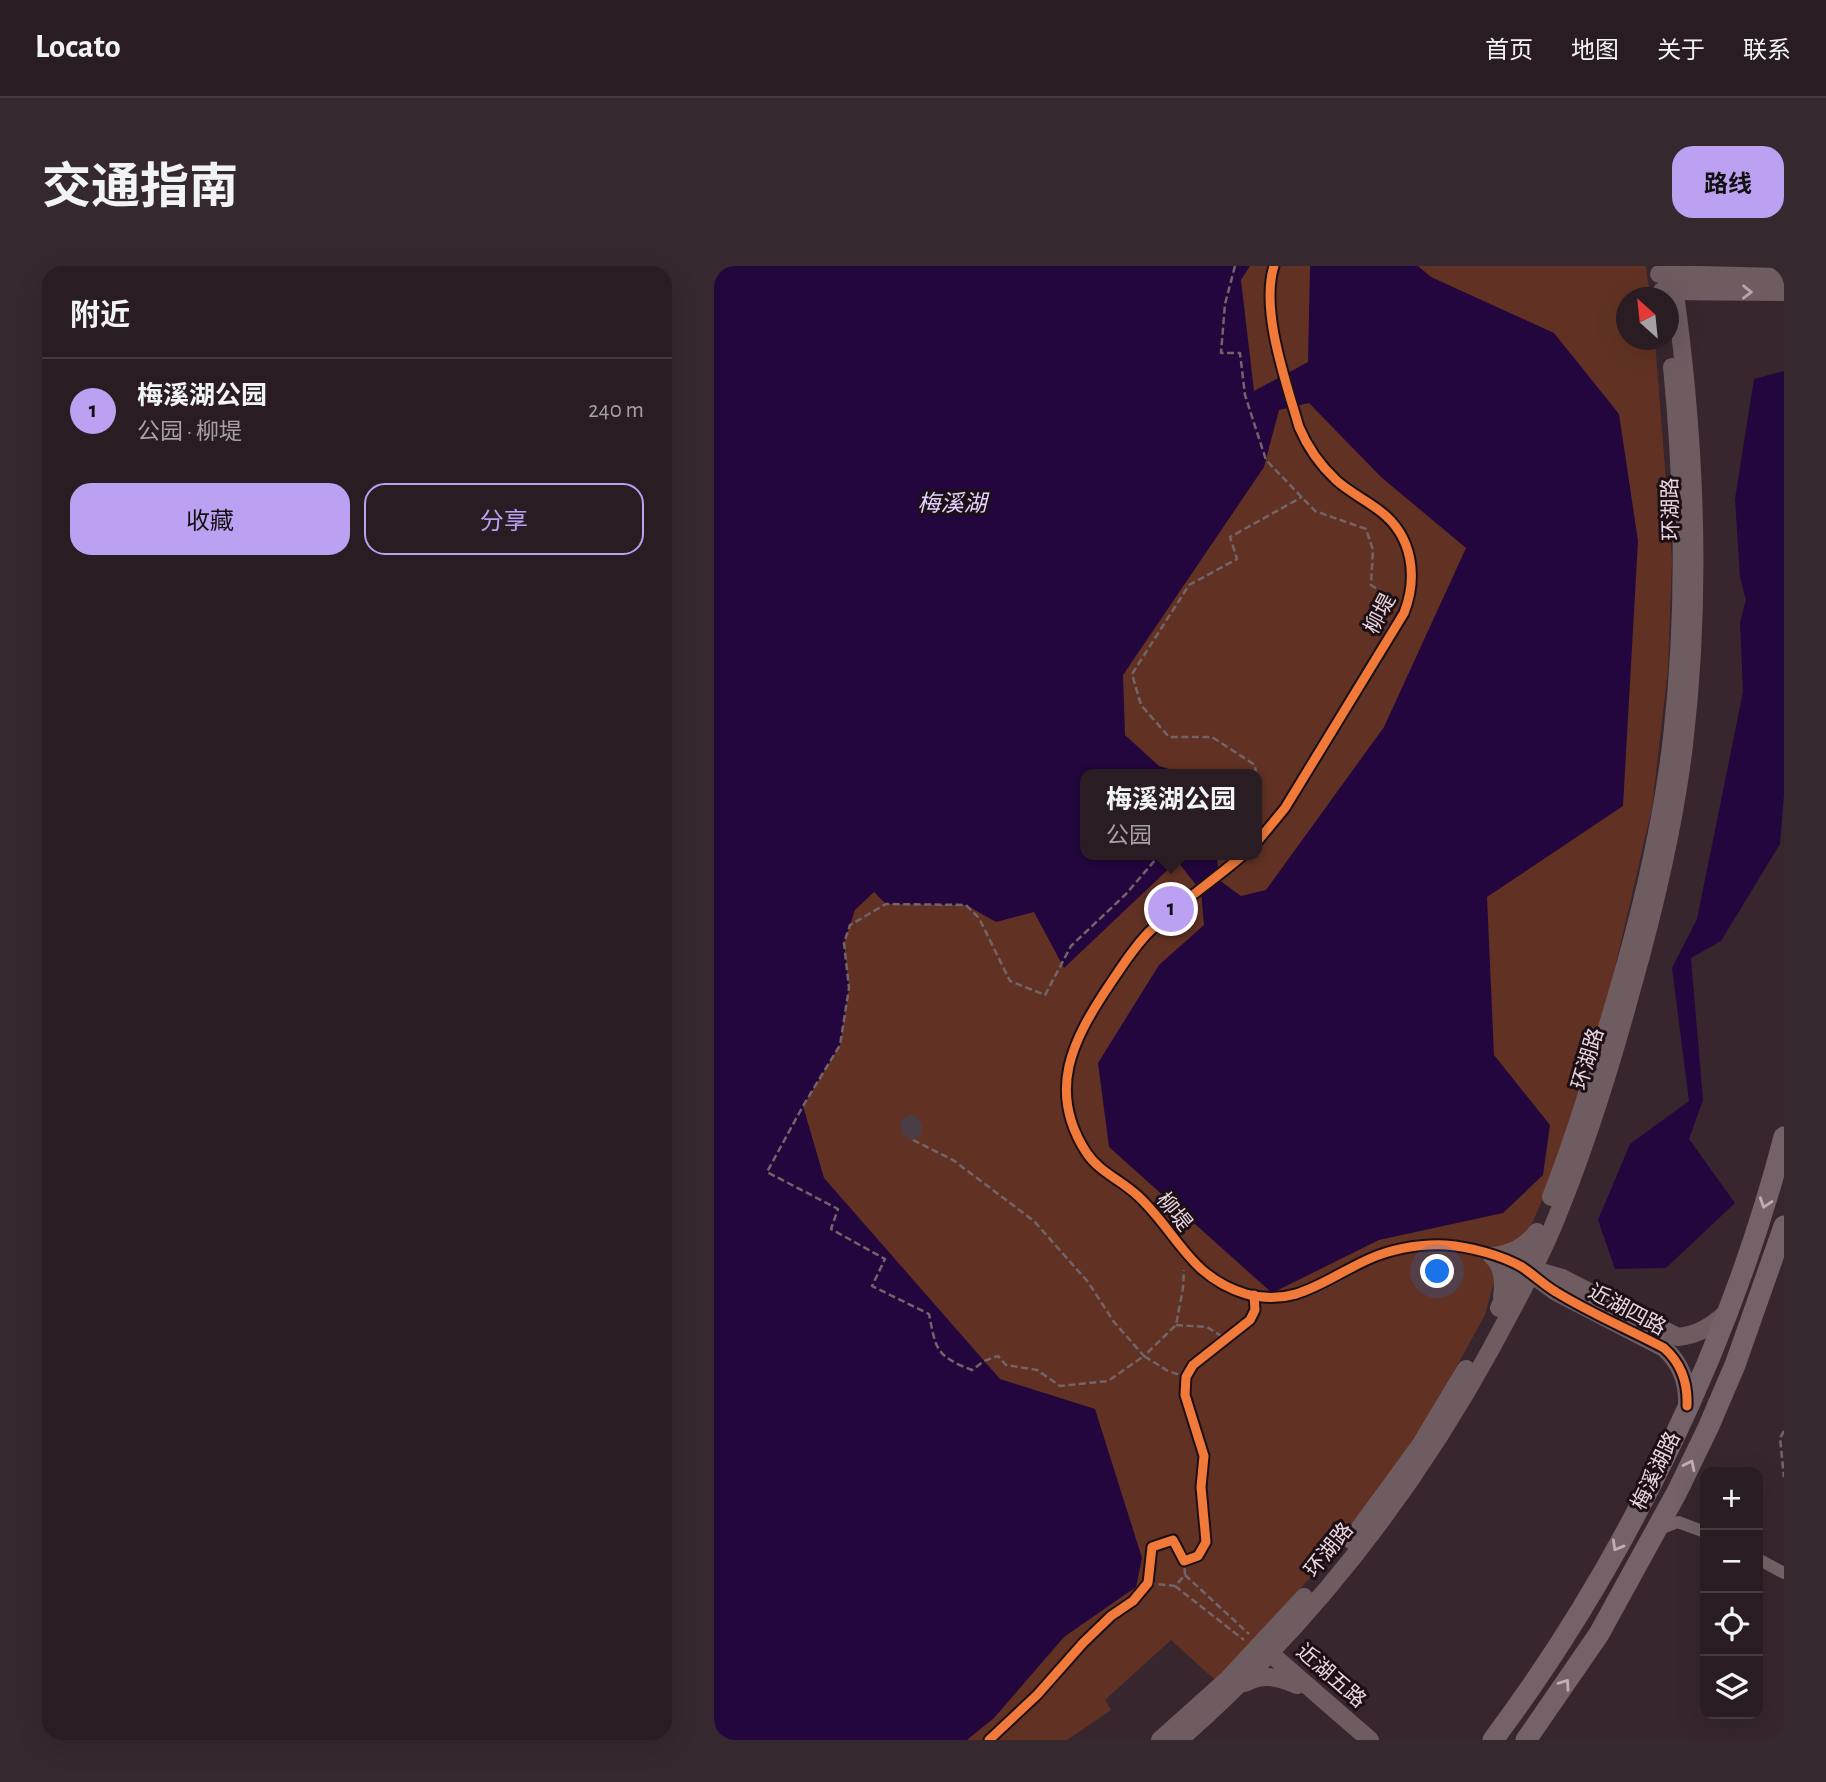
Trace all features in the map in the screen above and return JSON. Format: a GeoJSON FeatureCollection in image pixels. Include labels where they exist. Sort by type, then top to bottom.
{"type":"FeatureCollection","features":[{"type":"Feature","properties":{"kind":"main road"},"geometry":{"type":"LineString","coordinates":[[1693,266],[1716,283]]}},
{"type":"Feature","properties":{"kind":"main road"},"geometry":{"type":"LineString","coordinates":[[1679,330],[1688,311],[1716,283],[1784,277]]}},
{"type":"Feature","properties":{"kind":"main road"},"geometry":{"type":"LineString","coordinates":[[1666,280],[1784,292]]}},
{"type":"Feature","properties":{"kind":"main road","name":"环湖路"},"geometry":{"type":"LineString","coordinates":[[1179,1740],[1236,1689],[1420,1444],[1528,1270],[1543,1233],[1598,1062],[1646,884],[1662,806],[1672,737],[1681,614],[1681,476],[1675,350]]}},
{"type":"Feature","properties":{"kind":"main road","name":"梅溪湖路"},"geometry":{"type":"LineString","coordinates":[[1493,1740],[1561,1641],[1633,1518],[1687,1406],[1727,1312],[1755,1233],[1784,1137]]}},
{"type":"Feature","properties":{"kind":"main road","name":"梅溪湖路"},"geometry":{"type":"LineString","coordinates":[[1526,1740],[1599,1634],[1677,1492],[1735,1365],[1784,1226]]}},
{"type":"Feature","properties":{"kind":"main road"},"geometry":{"type":"LineString","coordinates":[[1543,1233],[1559,1285],[1534,1293],[1505,1309],[1503,1275],[1492,1255],[1512,1253],[1543,1233]]}},
{"type":"Feature","properties":{"kind":"main road","name":"近湖四路"},"geometry":{"type":"LineString","coordinates":[[1528,1270],[1678,1337],[1698,1333],[1717,1322],[1727,1312]]}},
{"type":"Feature","properties":{"kind":"main road","name":"近湖四路"},"geometry":{"type":"LineString","coordinates":[[1559,1285],[1672,1355],[1686,1386],[1687,1406]]}},
{"type":"Feature","properties":{"kind":"main road","name":"环湖路"},"geometry":{"type":"LineString","coordinates":[[1160,1740],[1227,1680],[1303,1618],[1408,1486],[1458,1407],[1505,1309]]}},
{"type":"Feature","properties":{"kind":"main road"},"geometry":{"type":"LineString","coordinates":[[1300,1683],[1290,1649],[1303,1618]]}},
{"type":"Feature","properties":{"kind":"main road","name":"近湖五路"},"geometry":{"type":"LineString","coordinates":[[1264,1652],[1370,1740]]}},
{"type":"Feature","properties":{"kind":"main road"},"geometry":{"type":"LineString","coordinates":[[1236,1689],[1260,1677],[1300,1683]]}},
{"type":"Feature","properties":{"kind":"main road","name":"近湖五路"},"geometry":{"type":"LineString","coordinates":[[1300,1683],[1360,1740]]}},
{"type":"Feature","properties":{"kind":"street","name":"柳堤"},"geometry":{"type":"LineString","coordinates":[[1262,836],[1285,808],[1406,608],[1412,578],[1411,560],[1401,534],[1382,512],[1336,480],[1304,440],[1294,411],[1270,312],[1269,292],[1274,266]]}},
{"type":"Feature","properties":{"kind":"street","name":"柳堤"},"geometry":{"type":"LineString","coordinates":[[1237,860],[1165,917],[1132,952],[1088,1017],[1068,1064],[1065,1095],[1076,1134],[1086,1153],[1096,1164],[1138,1196],[1184,1253],[1214,1279],[1254,1295],[1287,1297],[1313,1289],[1367,1260],[1405,1248],[1446,1245],[1471,1249],[1528,1270]]}},
{"type":"Feature","properties":{"kind":"street"},"geometry":{"type":"LineString","coordinates":[[1677,1492],[1680,1509],[1692,1525]]}},
{"type":"Feature","properties":{"kind":"street"},"geometry":{"type":"LineString","coordinates":[[1654,1533],[1673,1522],[1684,1522],[1701,1530]]}},
{"type":"Feature","properties":{"kind":"street"},"geometry":{"type":"LineString","coordinates":[[1763,1562],[1784,1573]]}},
{"type":"Feature","properties":{"kind":"path"},"geometry":{"type":"LineString","coordinates":[[1235,266],[1225,304],[1221,353],[1240,353],[1245,395],[1266,460],[1315,511],[1366,529],[1373,550],[1371,585],[1406,608]]}},
{"type":"Feature","properties":{"kind":"path"},"geometry":{"type":"LineString","coordinates":[[1255,769],[1255,765],[1212,737],[1169,737],[1141,705],[1132,674],[1189,585],[1237,559],[1230,537],[1302,498]]}},
{"type":"Feature","properties":{"kind":"path"},"geometry":{"type":"LineString","coordinates":[[1155,860],[1126,894],[1080,935],[1061,962],[1045,995],[1010,981],[979,918],[966,905],[886,904],[850,925],[844,943],[849,988],[840,1045],[767,1172],[838,1209],[831,1229],[885,1259],[872,1286],[929,1314],[936,1347],[952,1362],[972,1370],[984,1361],[998,1356],[1006,1365],[1037,1370],[1060,1385],[1108,1381],[1144,1356],[1176,1325],[1183,1288],[1184,1253]]}},
{"type":"Feature","properties":{"kind":"path"},"geometry":{"type":"LineString","coordinates":[[913,1140],[953,1160],[1034,1221],[1088,1282],[1114,1322],[1144,1356],[1168,1371],[1186,1377]]}},
{"type":"Feature","properties":{"kind":"path"},"geometry":{"type":"LineString","coordinates":[[1184,1561],[1198,1556],[1206,1542],[1201,1487],[1204,1456],[1185,1395],[1186,1377],[1193,1365],[1250,1320],[1255,1310],[1254,1295]]}},
{"type":"Feature","properties":{"kind":"path"},"geometry":{"type":"LineString","coordinates":[[1176,1325],[1207,1328],[1226,1339]]}},
{"type":"Feature","properties":{"kind":"path"},"geometry":{"type":"LineString","coordinates":[[1784,1430],[1780,1438],[1784,1477]]}},
{"type":"Feature","properties":{"kind":"path"},"geometry":{"type":"LineString","coordinates":[[989,1740],[1037,1695],[1111,1616],[1133,1601],[1149,1583],[1152,1547],[1173,1540],[1184,1561],[1185,1574],[1264,1652]]}},
{"type":"Feature","properties":{"kind":"path"},"geometry":{"type":"LineString","coordinates":[[1175,1586],[1185,1574]]}},
{"type":"Feature","properties":{"kind":"path"},"geometry":{"type":"LineString","coordinates":[[1149,1583],[1175,1586],[1264,1652]]}},
{"type":"Feature","properties":{"kind":"shaded area","name":"梅溪湖"},"geometry":{"type":"Polygon","coordinates":[[[714,266],[1646,266],[1649,287],[1616,287],[1616,350],[1656,350],[1672,559],[1668,669],[1652,808],[1605,1011],[1556,1168],[1530,1228],[1493,1270],[1494,1281],[1485,1315],[1422,1429],[1321,1566],[1216,1681],[1171,1640],[1105,1700],[1111,1710],[1067,1740],[714,1740],[714,266]]]}},
{"type":"Feature","properties":{"kind":"water","name":"梅溪湖"},"geometry":{"type":"Polygon","coordinates":[[[714,266],[1250,266],[1241,280],[1254,391],[1308,362],[1310,266],[1418,266],[1431,277],[1554,333],[1619,414],[1638,541],[1623,806],[1487,897],[1494,1055],[1550,1125],[1543,1175],[1503,1213],[1379,1240],[1272,1293],[1109,1147],[1098,1063],[1159,965],[1204,925],[1201,891],[1177,861],[1064,968],[1034,912],[996,922],[966,905],[886,904],[874,892],[855,910],[844,943],[849,988],[840,1045],[803,1106],[824,1178],[1000,1379],[1095,1409],[1142,1558],[1136,1587],[1064,1637],[994,1718],[967,1740],[714,1740],[714,266]],[[1309,403],[1279,410],[1264,467],[1123,675],[1125,735],[1159,766],[1169,769],[1080,769],[1080,860],[1217,860],[1219,880],[1241,896],[1266,890],[1384,727],[1466,548],[1381,477],[1309,403]]]}},
{"type":"Feature","properties":{"kind":"water"},"geometry":{"type":"Polygon","coordinates":[[[1784,371],[1784,794],[1780,844],[1721,941],[1691,958],[1703,1100],[1689,1139],[1735,1203],[1666,1268],[1615,1269],[1598,1220],[1630,1144],[1689,1101],[1672,968],[1697,919],[1743,692],[1740,622],[1746,600],[1740,577],[1735,499],[1754,379],[1784,371]]]}},
{"type":"Feature","properties":{"kind":"building"},"geometry":{"type":"Polygon","coordinates":[[[912,1115],[918,1118],[922,1125],[922,1134],[913,1140],[903,1134],[900,1120],[912,1115]]]}},
{"type":"Feature","properties":{"kind":"cycle path"},"geometry":{"type":"LineString","coordinates":[[1262,836],[1285,808],[1404,613],[1411,585],[1410,558],[1400,532],[1375,507],[1330,474],[1314,455],[1299,427],[1272,324],[1270,303],[1274,266]]}},
{"type":"Feature","properties":{"kind":"cycle path"},"geometry":{"type":"LineString","coordinates":[[1237,860],[1143,938],[1127,958],[1084,1027],[1075,1047],[1066,1087],[1074,1130],[1091,1159],[1138,1196],[1197,1265],[1211,1277],[1246,1294],[1264,1297],[1296,1294],[1378,1255],[1416,1246],[1455,1246],[1505,1259],[1522,1267],[1569,1300],[1664,1348],[1675,1360],[1682,1374],[1687,1406]]}},
{"type":"Feature","properties":{"kind":"cycle path"},"geometry":{"type":"LineString","coordinates":[[989,1740],[1037,1695],[1083,1643],[1111,1616],[1133,1601],[1148,1583],[1152,1547],[1173,1540],[1184,1561],[1198,1556],[1206,1542],[1201,1487],[1204,1456],[1185,1395],[1186,1377],[1193,1365],[1250,1320],[1255,1310],[1254,1295]]}},
{"type":"Feature","properties":{"kind":"place","name":"梅溪湖公园"},"geometry":{"type":"Point","coordinates":[1171,909]}}]}
